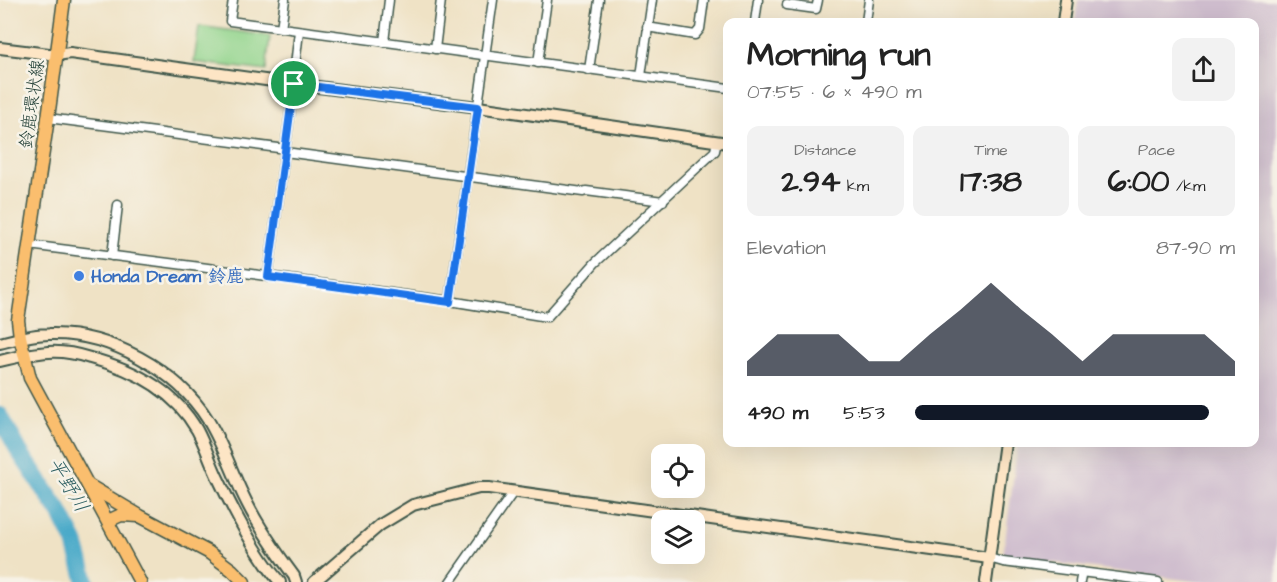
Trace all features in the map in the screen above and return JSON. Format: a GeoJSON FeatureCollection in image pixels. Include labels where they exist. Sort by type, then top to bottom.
{"type":"FeatureCollection","features":[{"type":"Feature","properties":{"kind":"main road","name":"鈴鹿環状線"},"geometry":{"type":"LineString","coordinates":[[64,0],[18,320],[20,338],[30,378],[140,582]]}},
{"type":"Feature","properties":{"kind":"main road"},"geometry":{"type":"LineString","coordinates":[[87,484],[140,516],[208,552],[244,582]]}},
{"type":"Feature","properties":{"kind":"main road"},"geometry":{"type":"LineString","coordinates":[[108,521],[121,515],[140,516]]}},
{"type":"Feature","properties":{"kind":"street"},"geometry":{"type":"LineString","coordinates":[[233,0],[230,21],[723,87]]}},
{"type":"Feature","properties":{"kind":"street"},"geometry":{"type":"LineString","coordinates":[[281,28],[285,0]]}},
{"type":"Feature","properties":{"kind":"street"},"geometry":{"type":"LineString","coordinates":[[384,42],[389,0]]}},
{"type":"Feature","properties":{"kind":"street"},"geometry":{"type":"LineString","coordinates":[[435,49],[441,0]]}},
{"type":"Feature","properties":{"kind":"street"},"geometry":{"type":"LineString","coordinates":[[450,302],[493,0]]}},
{"type":"Feature","properties":{"kind":"street"},"geometry":{"type":"LineString","coordinates":[[538,63],[547,0]]}},
{"type":"Feature","properties":{"kind":"street"},"geometry":{"type":"LineString","coordinates":[[589,70],[599,0]]}},
{"type":"Feature","properties":{"kind":"street"},"geometry":{"type":"LineString","coordinates":[[641,76],[652,0]]}},
{"type":"Feature","properties":{"kind":"street"},"geometry":{"type":"LineString","coordinates":[[647,27],[695,35],[700,29],[704,0]]}},
{"type":"Feature","properties":{"kind":"street"},"geometry":{"type":"LineString","coordinates":[[756,18],[758,0]]}},
{"type":"Feature","properties":{"kind":"street"},"geometry":{"type":"LineString","coordinates":[[787,5],[816,9],[818,0]]}},
{"type":"Feature","properties":{"kind":"street"},"geometry":{"type":"LineString","coordinates":[[867,18],[869,0]]}},
{"type":"Feature","properties":{"kind":"street"},"geometry":{"type":"LineString","coordinates":[[1064,18],[1066,0]]}},
{"type":"Feature","properties":{"kind":"street"},"geometry":{"type":"LineString","coordinates":[[268,277],[286,150],[299,31]]}},
{"type":"Feature","properties":{"kind":"street"},"geometry":{"type":"LineString","coordinates":[[0,48],[57,56],[70,52],[722,142],[663,201],[595,262],[547,317],[29,245]]}},
{"type":"Feature","properties":{"kind":"street"},"geometry":{"type":"LineString","coordinates":[[48,118],[468,177],[663,201]]}},
{"type":"Feature","properties":{"kind":"street"},"geometry":{"type":"LineString","coordinates":[[112,256],[118,205]]}},
{"type":"Feature","properties":{"kind":"street"},"geometry":{"type":"LineString","coordinates":[[0,343],[49,334],[73,335],[100,341],[124,350],[161,370],[198,405],[208,420],[220,441],[246,502],[296,582]]}},
{"type":"Feature","properties":{"kind":"street"},"geometry":{"type":"LineString","coordinates":[[1,361],[51,351],[70,353],[131,371],[166,394],[190,419],[198,432],[216,475],[252,542],[264,563],[280,582]]}},
{"type":"Feature","properties":{"kind":"street"},"geometry":{"type":"LineString","coordinates":[[986,582],[1004,447]]}},
{"type":"Feature","properties":{"kind":"street"},"geometry":{"type":"LineString","coordinates":[[314,582],[380,525],[413,505],[479,488],[514,491],[989,558],[1003,562],[1158,582]]}},
{"type":"Feature","properties":{"kind":"street"},"geometry":{"type":"LineString","coordinates":[[450,582],[514,491]]}},
{"type":"Feature","properties":{"kind":"street"},"geometry":{"type":"LineString","coordinates":[[1080,582],[1082,572]]}},
{"type":"Feature","properties":{"kind":"shaded area"},"geometry":{"type":"Polygon","coordinates":[[[1078,0],[1277,0],[1277,582],[1200,582],[1003,556],[1017,447],[1259,447],[1259,18],[1076,18],[1078,0]]]}},
{"type":"Feature","properties":{"kind":"green space"},"geometry":{"type":"Polygon","coordinates":[[[199,26],[270,36],[266,71],[194,62],[199,26]]]}},
{"type":"Feature","properties":{"kind":"waterway","name":"平野川"},"geometry":{"type":"LineString","coordinates":[[0,416],[19,451],[61,514],[75,542],[86,582]]}},
{"type":"Feature","properties":{"kind":"place","name":"Honda Dream 鈴鹿"},"geometry":{"type":"Point","coordinates":[79,276]}},
{"type":"Feature","properties":{"kind":"route"},"geometry":{"type":"LineString","coordinates":[[294,84],[478,107],[450,302],[268,277],[294,84]]}}]}
